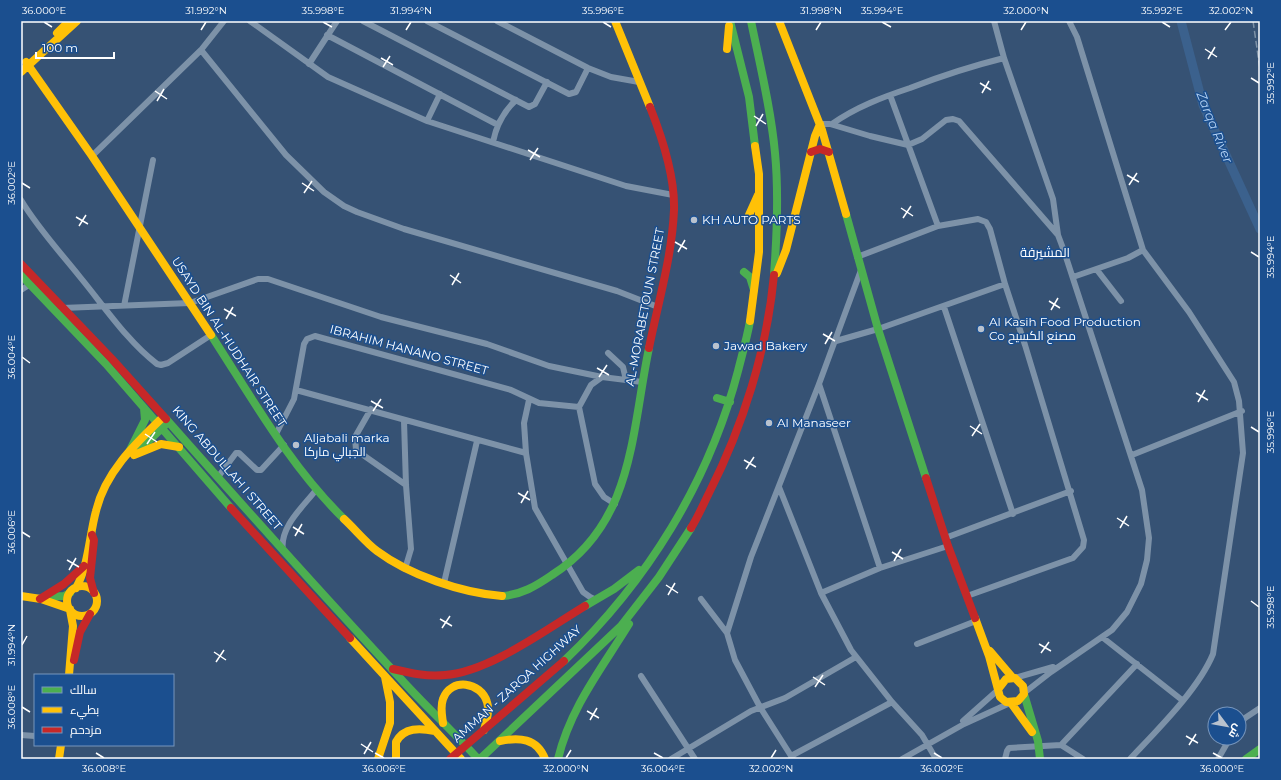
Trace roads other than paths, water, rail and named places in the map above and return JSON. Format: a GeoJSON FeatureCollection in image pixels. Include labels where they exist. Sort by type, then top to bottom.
{"type":"FeatureCollection","features":[{"type":"Feature","properties":{"kind":"main road","name":"AL-MORABETOUN STREET"},"geometry":{"type":"LineString","coordinates":[[568,565],[593,540],[615,504],[631,451],[642,382],[670,248],[673,226],[673,195],[662,137],[615,21]]}},
{"type":"Feature","properties":{"kind":"main road"},"geometry":{"type":"LineString","coordinates":[[728,49],[730,21]]}},
{"type":"Feature","properties":{"kind":"main road","name":"AMMAN - ZARQA HIGHWAY"},"geometry":{"type":"LineString","coordinates":[[450,759],[589,637],[626,595],[654,556],[700,477],[730,402],[739,371],[754,299],[760,249],[760,187],[751,101],[742,60],[730,21]]}},
{"type":"Feature","properties":{"kind":"main road"},"geometry":{"type":"LineString","coordinates":[[779,21],[820,124],[878,329],[947,542],[986,645],[1003,700],[1011,703],[1038,744]]}},
{"type":"Feature","properties":{"kind":"main road"},"geometry":{"type":"LineString","coordinates":[[21,72],[25,64],[72,22]]}},
{"type":"Feature","properties":{"kind":"main road"},"geometry":{"type":"LineString","coordinates":[[25,64],[72,22]]}},
{"type":"Feature","properties":{"kind":"main road"},"geometry":{"type":"LineString","coordinates":[[558,759],[563,739],[574,709],[625,631],[643,599],[688,533],[707,500],[730,450],[760,359],[770,314],[777,233],[776,163],[767,101],[751,22]]}},
{"type":"Feature","properties":{"kind":"main road","name":"USAYD BIN AL-HUDHAIR STREET"},"geometry":{"type":"LineString","coordinates":[[25,64],[92,156],[276,434],[316,490],[376,550],[405,569],[478,594],[502,596],[514,595],[532,588],[568,565]]}},
{"type":"Feature","properties":{"kind":"main road"},"geometry":{"type":"LineString","coordinates":[[773,281],[786,250],[815,136],[820,124]]}},
{"type":"Feature","properties":{"kind":"main road"},"geometry":{"type":"LineString","coordinates":[[811,152],[820,149],[829,152]]}},
{"type":"Feature","properties":{"kind":"main road"},"geometry":{"type":"LineString","coordinates":[[749,215],[757,199],[760,187]]}},
{"type":"Feature","properties":{"kind":"main road","name":"KING ABDULLAH I STREET"},"geometry":{"type":"LineString","coordinates":[[21,264],[32,283],[106,364],[217,492],[322,609],[462,759]]}},
{"type":"Feature","properties":{"kind":"main road"},"geometry":{"type":"LineString","coordinates":[[744,272],[752,281],[754,299]]}},
{"type":"Feature","properties":{"kind":"main road","name":"KING ABDULLAH I STREET"},"geometry":{"type":"LineString","coordinates":[[21,275],[62,308],[167,418],[269,535],[330,602],[443,723],[479,759]]}},
{"type":"Feature","properties":{"kind":"main road"},"geometry":{"type":"LineString","coordinates":[[717,398],[730,402]]}},
{"type":"Feature","properties":{"kind":"main road"},"geometry":{"type":"LineString","coordinates":[[132,452],[131,444],[144,424],[146,418],[144,408]]}},
{"type":"Feature","properties":{"kind":"main road"},"geometry":{"type":"LineString","coordinates":[[70,674],[69,663],[73,626],[67,601],[82,577],[89,541],[92,535],[93,521],[101,494],[107,481],[125,459],[167,418]]}},
{"type":"Feature","properties":{"kind":"main road"},"geometry":{"type":"LineString","coordinates":[[132,452],[155,444],[165,444],[179,447]]}},
{"type":"Feature","properties":{"kind":"main road"},"geometry":{"type":"LineString","coordinates":[[70,674],[80,632],[97,603],[90,578],[94,540],[92,535]]}},
{"type":"Feature","properties":{"kind":"main road"},"geometry":{"type":"LineString","coordinates":[[393,669],[432,676],[467,672],[495,660],[624,582],[654,556]]}},
{"type":"Feature","properties":{"kind":"main road"},"geometry":{"type":"LineString","coordinates":[[41,599],[64,584],[84,565]]}},
{"type":"Feature","properties":{"kind":"main road"},"geometry":{"type":"LineString","coordinates":[[41,599],[47,596],[64,596],[73,590],[85,587],[94,593]]}},
{"type":"Feature","properties":{"kind":"main road"},"geometry":{"type":"LineString","coordinates":[[21,596],[41,599],[70,610],[78,616],[90,614]]}},
{"type":"Feature","properties":{"kind":"main road"},"geometry":{"type":"LineString","coordinates":[[479,759],[598,651],[643,599]]}},
{"type":"Feature","properties":{"kind":"main road"},"geometry":{"type":"LineString","coordinates":[[322,609],[330,602]]}},
{"type":"Feature","properties":{"kind":"main road"},"geometry":{"type":"LineString","coordinates":[[986,645],[1014,678],[1021,682],[1038,744],[1040,759]]}},
{"type":"Feature","properties":{"kind":"main road"},"geometry":{"type":"LineString","coordinates":[[378,759],[390,723],[390,702],[385,677]]}},
{"type":"Feature","properties":{"kind":"main road"},"geometry":{"type":"LineString","coordinates":[[999,688],[1003,681],[1014,678]]}},
{"type":"Feature","properties":{"kind":"main road"},"geometry":{"type":"LineString","coordinates":[[443,723],[440,709],[441,699],[444,694],[454,686],[466,684],[478,688],[486,697],[488,708],[484,730]]}},
{"type":"Feature","properties":{"kind":"main road"},"geometry":{"type":"LineString","coordinates":[[1011,703],[1020,700],[1024,694]]}},
{"type":"Feature","properties":{"kind":"main road"},"geometry":{"type":"LineString","coordinates":[[396,759],[395,746],[397,740],[404,731],[418,727],[435,731]]}},
{"type":"Feature","properties":{"kind":"main road"},"geometry":{"type":"LineString","coordinates":[[500,741],[519,738],[529,740],[537,745],[545,759]]}},
{"type":"Feature","properties":{"kind":"main road"},"geometry":{"type":"LineString","coordinates":[[59,759],[61,746]]}},
{"type":"Feature","properties":{"kind":"main road"},"geometry":{"type":"LineString","coordinates":[[1246,759],[1260,749]]}},
{"type":"Feature","properties":{"kind":"street"},"geometry":{"type":"LineString","coordinates":[[92,156],[201,50],[224,21]]}},
{"type":"Feature","properties":{"kind":"street"},"geometry":{"type":"LineString","coordinates":[[250,21],[328,77],[427,121],[626,186],[673,195]]}},
{"type":"Feature","properties":{"kind":"street"},"geometry":{"type":"LineString","coordinates":[[309,64],[337,21]]}},
{"type":"Feature","properties":{"kind":"street"},"geometry":{"type":"LineString","coordinates":[[363,21],[529,107],[537,102],[547,82]]}},
{"type":"Feature","properties":{"kind":"street"},"geometry":{"type":"LineString","coordinates":[[427,21],[568,94],[574,94],[588,68]]}},
{"type":"Feature","properties":{"kind":"street"},"geometry":{"type":"LineString","coordinates":[[497,21],[588,68],[611,77],[639,82]]}},
{"type":"Feature","properties":{"kind":"street"},"geometry":{"type":"LineString","coordinates":[[994,21],[1004,58],[1053,199],[1058,235],[1132,455],[1142,490],[1149,538],[1147,560],[1141,584],[1127,612],[1112,630],[1060,665],[1024,694]]}},
{"type":"Feature","properties":{"kind":"street"},"geometry":{"type":"LineString","coordinates":[[1069,21],[1077,37],[1143,250],[1189,312],[1234,382],[1242,411],[1243,453],[1212,654],[1208,664],[1182,700],[1130,759]]}},
{"type":"Feature","properties":{"kind":"street"},"geometry":{"type":"LineString","coordinates":[[328,35],[498,125]]}},
{"type":"Feature","properties":{"kind":"street"},"geometry":{"type":"LineString","coordinates":[[201,50],[286,155],[324,192],[344,206],[404,229],[617,291],[658,307]]}},
{"type":"Feature","properties":{"kind":"street"},"geometry":{"type":"LineString","coordinates":[[832,124],[858,108],[890,94],[971,66],[1004,58]]}},
{"type":"Feature","properties":{"kind":"street"},"geometry":{"type":"LineString","coordinates":[[427,121],[440,94]]}},
{"type":"Feature","properties":{"kind":"street"},"geometry":{"type":"LineString","coordinates":[[890,94],[938,226]]}},
{"type":"Feature","properties":{"kind":"street"},"geometry":{"type":"LineString","coordinates":[[492,142],[498,125],[507,110],[516,100]]}},
{"type":"Feature","properties":{"kind":"street"},"geometry":{"type":"LineString","coordinates":[[820,124],[832,124],[870,136],[908,145],[922,139],[946,120],[953,119],[959,121],[1058,235]]}},
{"type":"Feature","properties":{"kind":"street"},"geometry":{"type":"LineString","coordinates":[[124,306],[153,160]]}},
{"type":"Feature","properties":{"kind":"street"},"geometry":{"type":"LineString","coordinates":[[21,200],[103,308],[155,363],[159,365],[168,363],[211,334]]}},
{"type":"Feature","properties":{"kind":"street"},"geometry":{"type":"LineString","coordinates":[[857,257],[938,226],[974,219],[986,222],[990,229],[1005,284],[1084,533],[1083,547],[1074,558],[967,596]]}},
{"type":"Feature","properties":{"kind":"street"},"geometry":{"type":"LineString","coordinates":[[1073,277],[1097,270],[1128,258],[1143,250]]}},
{"type":"Feature","properties":{"kind":"street"},"geometry":{"type":"LineString","coordinates":[[727,633],[751,557],[836,341],[861,270]]}},
{"type":"Feature","properties":{"kind":"street"},"geometry":{"type":"LineString","coordinates":[[1097,270],[1107,285],[1121,301]]}},
{"type":"Feature","properties":{"kind":"street"},"geometry":{"type":"LineString","coordinates":[[62,308],[103,308],[190,303],[258,279],[268,279],[405,325],[487,344],[549,366],[602,377],[642,382]]}},
{"type":"Feature","properties":{"kind":"street"},"geometry":{"type":"LineString","coordinates":[[21,290],[32,283]]}},
{"type":"Feature","properties":{"kind":"street"},"geometry":{"type":"LineString","coordinates":[[836,341],[944,307],[1005,284]]}},
{"type":"Feature","properties":{"kind":"street"},"geometry":{"type":"LineString","coordinates":[[944,307],[1013,514]]}},
{"type":"Feature","properties":{"kind":"street","name":"IBRAHIM HANANO STREET"},"geometry":{"type":"LineString","coordinates":[[276,434],[291,408],[296,390],[304,344],[307,339],[315,336],[511,390],[529,400],[555,406],[579,407]]}},
{"type":"Feature","properties":{"kind":"street"},"geometry":{"type":"LineString","coordinates":[[608,354],[623,367],[626,380]]}},
{"type":"Feature","properties":{"kind":"street"},"geometry":{"type":"LineString","coordinates":[[602,377],[591,386],[579,407],[595,484],[604,497],[615,504]]}},
{"type":"Feature","properties":{"kind":"street"},"geometry":{"type":"LineString","coordinates":[[819,384],[880,568]]}},
{"type":"Feature","properties":{"kind":"street"},"geometry":{"type":"LineString","coordinates":[[296,390],[371,409],[404,421],[526,453]]}},
{"type":"Feature","properties":{"kind":"street"},"geometry":{"type":"LineString","coordinates":[[529,400],[524,423],[526,453],[535,508],[583,592],[596,600]]}},
{"type":"Feature","properties":{"kind":"street"},"geometry":{"type":"LineString","coordinates":[[371,409],[355,436],[356,450],[406,485]]}},
{"type":"Feature","properties":{"kind":"street"},"geometry":{"type":"LineString","coordinates":[[1132,455],[1242,411]]}},
{"type":"Feature","properties":{"kind":"street"},"geometry":{"type":"LineString","coordinates":[[404,421],[406,485],[411,548],[405,569]]}},
{"type":"Feature","properties":{"kind":"street"},"geometry":{"type":"LineString","coordinates":[[444,583],[477,441]]}},
{"type":"Feature","properties":{"kind":"street"},"geometry":{"type":"LineString","coordinates":[[218,477],[236,453],[239,453],[259,470],[284,445]]}},
{"type":"Feature","properties":{"kind":"street"},"geometry":{"type":"LineString","coordinates":[[779,487],[821,593],[856,657],[892,702],[928,743],[936,759]]}},
{"type":"Feature","properties":{"kind":"street"},"geometry":{"type":"LineString","coordinates":[[283,550],[283,537],[286,529],[316,490]]}},
{"type":"Feature","properties":{"kind":"street"},"geometry":{"type":"LineString","coordinates":[[821,593],[1071,491]]}},
{"type":"Feature","properties":{"kind":"street"},"geometry":{"type":"LineString","coordinates":[[269,535],[278,534],[286,529]]}},
{"type":"Feature","properties":{"kind":"street"},"geometry":{"type":"LineString","coordinates":[[582,608],[583,592]]}},
{"type":"Feature","properties":{"kind":"street"},"geometry":{"type":"LineString","coordinates":[[700,599],[727,633],[735,660],[760,707],[792,757],[892,702]]}},
{"type":"Feature","properties":{"kind":"street"},"geometry":{"type":"LineString","coordinates":[[917,644],[976,620]]}},
{"type":"Feature","properties":{"kind":"street"},"geometry":{"type":"LineString","coordinates":[[1102,637],[1182,700]]}},
{"type":"Feature","properties":{"kind":"street"},"geometry":{"type":"LineString","coordinates":[[670,759],[760,707],[785,698],[856,657]]}},
{"type":"Feature","properties":{"kind":"street"},"geometry":{"type":"LineString","coordinates":[[1061,745],[1137,664]]}},
{"type":"Feature","properties":{"kind":"street"},"geometry":{"type":"LineString","coordinates":[[1014,678],[1060,665]]}},
{"type":"Feature","properties":{"kind":"street"},"geometry":{"type":"LineString","coordinates":[[641,676],[694,759]]}},
{"type":"Feature","properties":{"kind":"street"},"geometry":{"type":"LineString","coordinates":[[950,732],[999,688]]}},
{"type":"Feature","properties":{"kind":"street"},"geometry":{"type":"LineString","coordinates":[[902,759],[978,716],[1011,703]]}},
{"type":"Feature","properties":{"kind":"street"},"geometry":{"type":"LineString","coordinates":[[1247,717],[1260,708]]}},
{"type":"Feature","properties":{"kind":"street"},"geometry":{"type":"LineString","coordinates":[[21,734],[34,736]]}},
{"type":"Feature","properties":{"kind":"street"},"geometry":{"type":"LineString","coordinates":[[1005,759],[1007,751],[1010,748],[1038,744],[1061,745],[1083,759]]}},
{"type":"Feature","properties":{"kind":"street"},"geometry":{"type":"LineString","coordinates":[[1218,759],[1225,746]]}},
{"type":"Feature","properties":{"kind":"waterway","name":"Zarqa River"},"geometry":{"type":"LineString","coordinates":[[1181,21],[1203,105],[1260,229]]}},
{"type":"Feature","properties":{"kind":"railway"},"geometry":{"type":"LineString","coordinates":[[1253,21],[1260,69]]}},
{"type":"Feature","properties":{"kind":"place","name":"KH AUTO PARTS"},"geometry":{"type":"Point","coordinates":[694,220]}},
{"type":"Feature","properties":{"kind":"place","name":"Al Kasih Food Production Co مصنع الكسيح"},"geometry":{"type":"Point","coordinates":[981,329]}},
{"type":"Feature","properties":{"kind":"place","name":"Jawad Bakery"},"geometry":{"type":"Point","coordinates":[716,346]}},
{"type":"Feature","properties":{"kind":"place","name":"Al Manaseer"},"geometry":{"type":"Point","coordinates":[769,423]}},
{"type":"Feature","properties":{"kind":"place","name":"Aljabali marka الجبالي ماركا"},"geometry":{"type":"Point","coordinates":[296,445]}},
{"type":"Feature","properties":{"kind":"district","name":"المشيرفة"},"geometry":{"type":"Point","coordinates":[1045,252]}}]}
